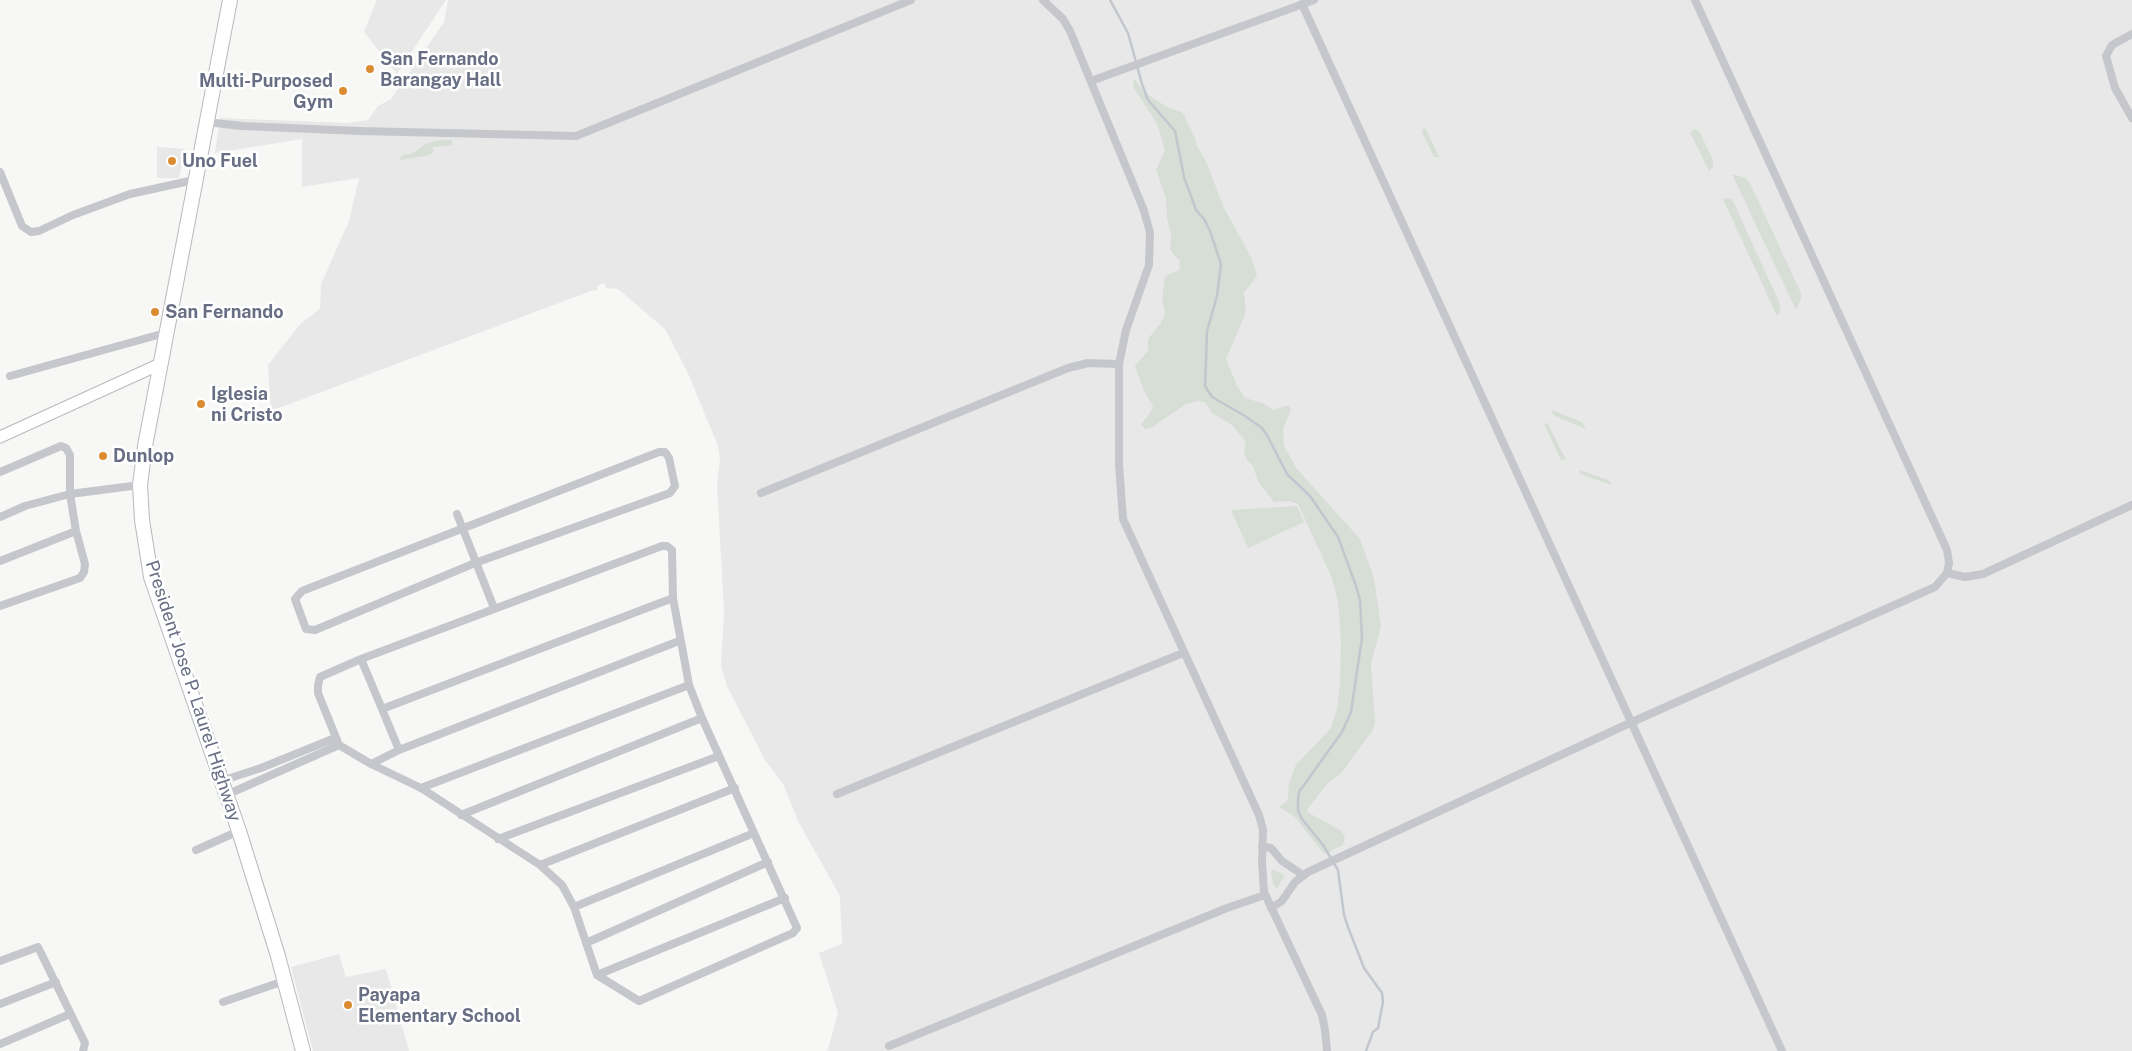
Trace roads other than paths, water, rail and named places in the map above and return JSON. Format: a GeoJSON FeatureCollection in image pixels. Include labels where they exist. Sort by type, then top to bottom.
{"type":"FeatureCollection","features":[{"type":"Feature","properties":{"kind":"highway","name":"President Jose P. Laurel Highway"},"geometry":{"type":"LineString","coordinates":[[230,0],[158,365],[140,485],[142,520],[152,577],[239,831],[303,1051]]}},
{"type":"Feature","properties":{"kind":"street"},"geometry":{"type":"LineString","coordinates":[[206,122],[310,129],[576,136],[910,0]]}},
{"type":"Feature","properties":{"kind":"street"},"geometry":{"type":"LineString","coordinates":[[1044,0],[1068,27],[1143,208],[1150,232],[1149,265],[1126,330],[1119,364],[1118,445],[1122,516],[1259,815],[1263,830],[1262,880],[1266,895],[1322,1015],[1327,1051]]}},
{"type":"Feature","properties":{"kind":"street"},"geometry":{"type":"LineString","coordinates":[[1091,81],[1314,0]]}},
{"type":"Feature","properties":{"kind":"street"},"geometry":{"type":"LineString","coordinates":[[1271,908],[1282,901],[1303,875],[1320,866],[1632,722],[1934,586],[1947,573],[1949,562],[1947,550],[1695,0]]}},
{"type":"Feature","properties":{"kind":"street"},"geometry":{"type":"LineString","coordinates":[[1302,4],[1782,1051]]}},
{"type":"Feature","properties":{"kind":"street"},"geometry":{"type":"LineString","coordinates":[[2132,34],[2112,45],[2106,56],[2115,88],[2132,118]]}},
{"type":"Feature","properties":{"kind":"street"},"geometry":{"type":"LineString","coordinates":[[0,172],[22,226],[31,232],[38,231],[73,215],[130,194],[194,180]]}},
{"type":"Feature","properties":{"kind":"street"},"geometry":{"type":"LineString","coordinates":[[10,376],[165,333]]}},
{"type":"Feature","properties":{"kind":"street"},"geometry":{"type":"LineString","coordinates":[[761,493],[1068,368],[1088,363],[1119,364]]}},
{"type":"Feature","properties":{"kind":"street"},"geometry":{"type":"LineString","coordinates":[[0,437],[158,365]]}},
{"type":"Feature","properties":{"kind":"street"},"geometry":{"type":"LineString","coordinates":[[0,472],[61,446],[66,448],[70,455],[70,494],[76,531],[85,564],[84,572],[80,578],[0,606]]}},
{"type":"Feature","properties":{"kind":"street"},"geometry":{"type":"LineString","coordinates":[[659,452],[665,452],[669,458],[675,486],[670,493],[475,563],[315,630],[306,629],[295,599],[302,591],[462,528],[659,452]]}},
{"type":"Feature","properties":{"kind":"street"},"geometry":{"type":"LineString","coordinates":[[0,517],[25,506],[70,494],[140,485]]}},
{"type":"Feature","properties":{"kind":"street"},"geometry":{"type":"LineString","coordinates":[[1947,573],[1970,577],[1983,574],[2132,505]]}},
{"type":"Feature","properties":{"kind":"street"},"geometry":{"type":"LineString","coordinates":[[457,514],[494,608]]}},
{"type":"Feature","properties":{"kind":"street"},"geometry":{"type":"LineString","coordinates":[[0,562],[76,531]]}},
{"type":"Feature","properties":{"kind":"street"},"geometry":{"type":"LineString","coordinates":[[662,546],[667,546],[672,550],[673,598],[679,641],[689,685],[719,756],[797,925],[793,933],[639,1001],[597,975],[574,907],[562,885],[540,865],[421,788],[371,764],[337,742],[318,693],[320,677],[361,659],[662,546]]}},
{"type":"Feature","properties":{"kind":"street"},"geometry":{"type":"LineString","coordinates":[[382,709],[673,598]]}},
{"type":"Feature","properties":{"kind":"street"},"geometry":{"type":"LineString","coordinates":[[371,764],[399,750],[679,641]]}},
{"type":"Feature","properties":{"kind":"street"},"geometry":{"type":"LineString","coordinates":[[837,794],[1184,652]]}},
{"type":"Feature","properties":{"kind":"street"},"geometry":{"type":"LineString","coordinates":[[361,659],[399,750]]}},
{"type":"Feature","properties":{"kind":"street"},"geometry":{"type":"LineString","coordinates":[[421,788],[689,685]]}},
{"type":"Feature","properties":{"kind":"street"},"geometry":{"type":"LineString","coordinates":[[460,815],[702,718]]}},
{"type":"Feature","properties":{"kind":"street"},"geometry":{"type":"LineString","coordinates":[[223,788],[261,768],[288,757],[301,756],[337,742]]}},
{"type":"Feature","properties":{"kind":"street"},"geometry":{"type":"LineString","coordinates":[[223,788],[265,777],[293,765],[301,756]]}},
{"type":"Feature","properties":{"kind":"street"},"geometry":{"type":"LineString","coordinates":[[498,839],[719,756]]}},
{"type":"Feature","properties":{"kind":"street"},"geometry":{"type":"LineString","coordinates":[[540,865],[735,788]]}},
{"type":"Feature","properties":{"kind":"street"},"geometry":{"type":"LineString","coordinates":[[196,850],[239,831]]}},
{"type":"Feature","properties":{"kind":"street"},"geometry":{"type":"LineString","coordinates":[[574,907],[754,833]]}},
{"type":"Feature","properties":{"kind":"street"},"geometry":{"type":"LineString","coordinates":[[1262,846],[1271,848],[1282,861],[1303,875]]}},
{"type":"Feature","properties":{"kind":"street"},"geometry":{"type":"LineString","coordinates":[[586,943],[768,862]]}},
{"type":"Feature","properties":{"kind":"street"},"geometry":{"type":"LineString","coordinates":[[889,1046],[1227,908],[1266,895]]}},
{"type":"Feature","properties":{"kind":"street"},"geometry":{"type":"LineString","coordinates":[[597,975],[785,898]]}},
{"type":"Feature","properties":{"kind":"street"},"geometry":{"type":"LineString","coordinates":[[0,961],[38,947],[85,1043],[83,1051]]}},
{"type":"Feature","properties":{"kind":"street"},"geometry":{"type":"LineString","coordinates":[[223,1002],[284,981]]}},
{"type":"Feature","properties":{"kind":"street"},"geometry":{"type":"LineString","coordinates":[[0,1004],[56,982]]}},
{"type":"Feature","properties":{"kind":"street"},"geometry":{"type":"LineString","coordinates":[[0,1044],[70,1014]]}},
{"type":"Feature","properties":{"kind":"waterway"},"geometry":{"type":"LineString","coordinates":[[1110,0],[1128,33],[1148,100],[1175,131],[1184,177],[1196,210],[1204,219],[1210,231],[1221,264],[1217,296],[1207,331],[1205,386],[1212,397],[1262,428],[1287,474],[1310,496],[1338,537],[1360,600],[1362,638],[1351,712],[1342,732],[1299,792],[1298,811],[1302,819],[1323,845],[1338,870],[1344,915],[1348,927],[1364,968],[1382,993],[1383,1002],[1378,1028],[1373,1032],[1366,1051]]}},
{"type":"Feature","properties":{"kind":"place","name":"San Fernando Barangay Hall"},"geometry":{"type":"Point","coordinates":[370,69]}},
{"type":"Feature","properties":{"kind":"place","name":"Multi-Purposed Gym"},"geometry":{"type":"Point","coordinates":[343,91]}},
{"type":"Feature","properties":{"kind":"place","name":"Uno Fuel"},"geometry":{"type":"Point","coordinates":[172,161]}},
{"type":"Feature","properties":{"kind":"place","name":"San Fernando"},"geometry":{"type":"Point","coordinates":[155,312]}},
{"type":"Feature","properties":{"kind":"place","name":"Iglesia ni Cristo"},"geometry":{"type":"Point","coordinates":[201,404]}},
{"type":"Feature","properties":{"kind":"place","name":"Dunlop"},"geometry":{"type":"Point","coordinates":[103,456]}},
{"type":"Feature","properties":{"kind":"place","name":"Payapa Elementary School"},"geometry":{"type":"Point","coordinates":[348,1005]}}]}
